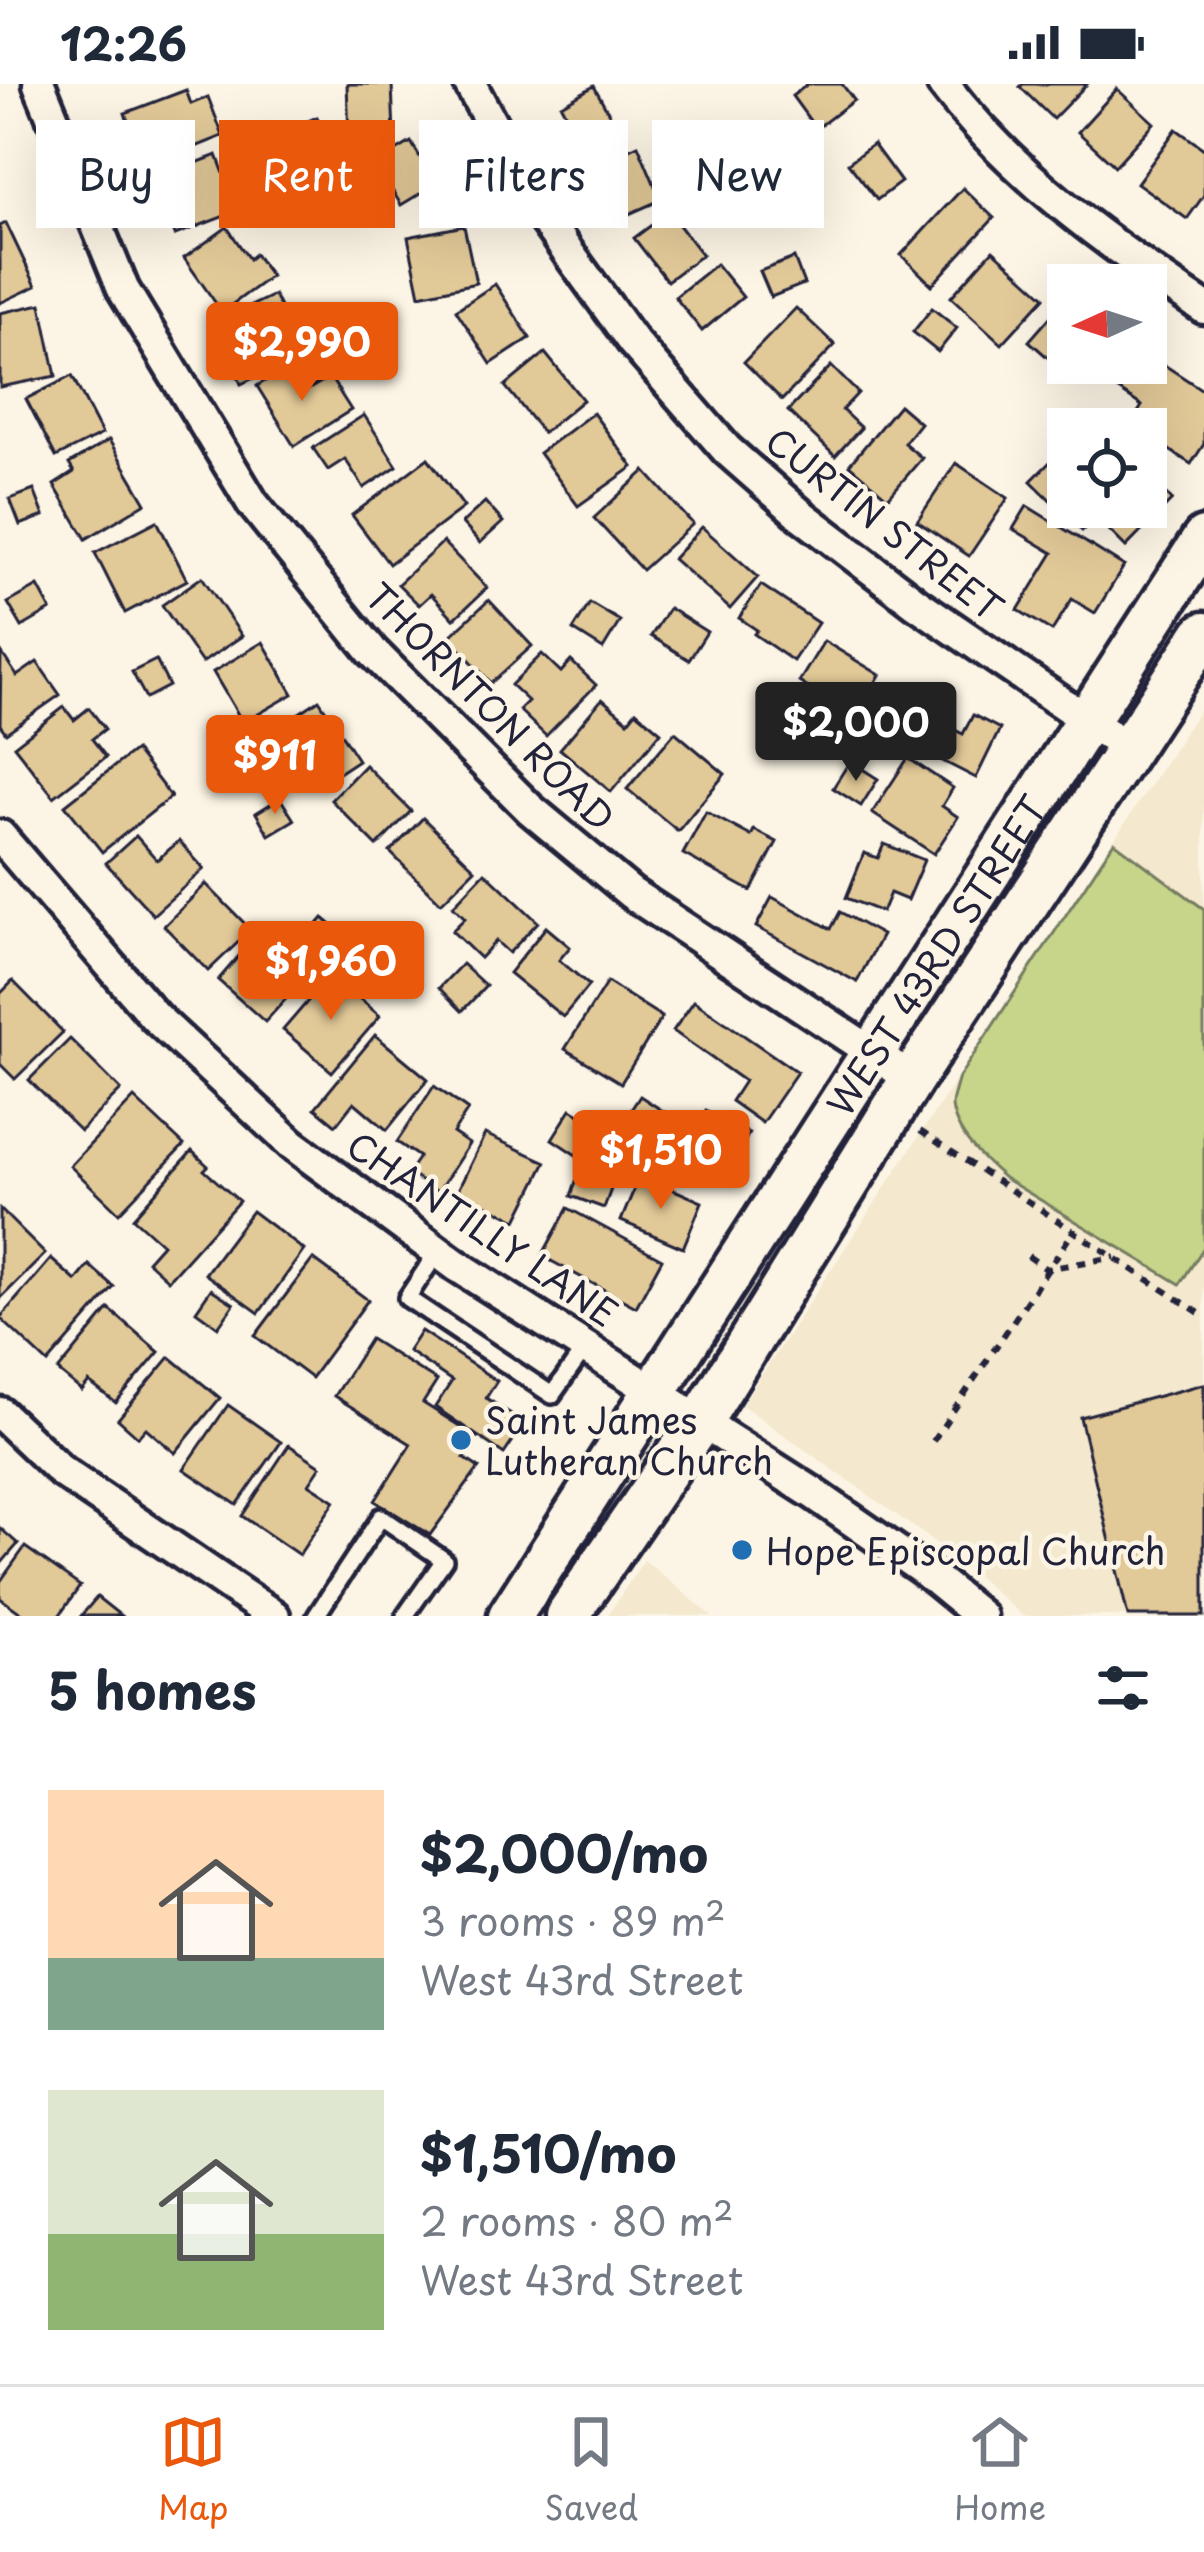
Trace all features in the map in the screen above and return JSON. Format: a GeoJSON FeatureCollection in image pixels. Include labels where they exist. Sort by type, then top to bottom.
{"type":"FeatureCollection","features":[{"type":"Feature","properties":{"kind":"main road","name":"WEST 43RD STREET"},"geometry":{"type":"LineString","coordinates":[[510,1616],[1204,539]]}},
{"type":"Feature","properties":{"kind":"main road","name":"WEST 43RD STREET"},"geometry":{"type":"LineString","coordinates":[[567,1616],[701,1419],[902,1096],[1204,634]]}},
{"type":"Feature","properties":{"kind":"street","name":"THORNTON ROAD"},"geometry":{"type":"LineString","coordinates":[[39,84],[123,289],[253,504],[372,651],[530,809],[631,893],[870,1052],[902,1096]]}},
{"type":"Feature","properties":{"kind":"street","name":"CURTIN STREET"},"geometry":{"type":"LineString","coordinates":[[470,84],[541,215],[633,342],[727,450],[801,515],[916,602],[1128,748]]}},
{"type":"Feature","properties":{"kind":"street"},"geometry":{"type":"LineString","coordinates":[[943,84],[979,131],[1096,235],[1204,308]]}},
{"type":"Feature","properties":{"kind":"street","name":"CHANTILLY LANE"},"geometry":{"type":"LineString","coordinates":[[0,836],[155,1017],[292,1144],[438,1251],[890,1546],[980,1616]]}},
{"type":"Feature","properties":{"kind":"street"},"geometry":{"type":"LineString","coordinates":[[0,1413],[62,1472],[274,1616]]}},
{"type":"Feature","properties":{"kind":"lane"},"geometry":{"type":"LineString","coordinates":[[438,1251],[407,1298],[552,1395],[586,1347]]}},
{"type":"Feature","properties":{"kind":"lane"},"geometry":{"type":"LineString","coordinates":[[316,1616],[381,1517],[444,1560],[405,1616]]}},
{"type":"Feature","properties":{"kind":"path"},"geometry":{"type":"LineString","coordinates":[[902,1096],[1075,1229],[1204,1316]]}},
{"type":"Feature","properties":{"kind":"path"},"geometry":{"type":"LineString","coordinates":[[933,1441],[1075,1229]]}},
{"type":"Feature","properties":{"kind":"path"},"geometry":{"type":"LineString","coordinates":[[1028,1256],[1046,1270],[1115,1257]]}},
{"type":"Feature","properties":{"kind":"shaded area"},"geometry":{"type":"Polygon","coordinates":[[[1204,703],[1204,1616],[1023,1616],[946,1550],[742,1405],[1204,703]]]}},
{"type":"Feature","properties":{"kind":"shaded area"},"geometry":{"type":"Polygon","coordinates":[[[644,1560],[712,1616],[607,1616],[644,1560]]]}},
{"type":"Feature","properties":{"kind":"green space"},"geometry":{"type":"Polygon","coordinates":[[[1114,842],[1204,909],[1204,1247],[1180,1284],[1004,1178],[964,1137],[952,1106],[959,1077],[1114,842]]]}},
{"type":"Feature","properties":{"kind":"building"},"geometry":{"type":"Polygon","coordinates":[[[347,84],[392,84],[393,120],[348,120],[347,84]]]}},
{"type":"Feature","properties":{"kind":"building"},"geometry":{"type":"Polygon","coordinates":[[[808,84],[842,84],[854,100],[824,123],[809,120],[792,96],[808,84]]]}},
{"type":"Feature","properties":{"kind":"building"},"geometry":{"type":"Polygon","coordinates":[[[1087,84],[1053,119],[1020,87],[1087,84]]]}},
{"type":"Feature","properties":{"kind":"building"},"geometry":{"type":"Polygon","coordinates":[[[594,86],[613,120],[569,120],[561,105],[594,86]]]}},
{"type":"Feature","properties":{"kind":"building"},"geometry":{"type":"Polygon","coordinates":[[[1117,89],[1154,123],[1115,166],[1078,132],[1117,89]]]}},
{"type":"Feature","properties":{"kind":"building"},"geometry":{"type":"Polygon","coordinates":[[[186,90],[191,104],[208,97],[219,138],[195,147],[195,120],[128,120],[125,113],[186,90]]]}},
{"type":"Feature","properties":{"kind":"building"},"geometry":{"type":"Polygon","coordinates":[[[1176,129],[1204,149],[1204,195],[1187,219],[1137,183],[1176,129]]]}},
{"type":"Feature","properties":{"kind":"building"},"geometry":{"type":"Polygon","coordinates":[[[411,142],[419,155],[419,194],[401,205],[395,195],[395,152],[411,142]]]}},
{"type":"Feature","properties":{"kind":"building"},"geometry":{"type":"Polygon","coordinates":[[[873,144],[901,182],[877,200],[848,163],[873,144]]]}},
{"type":"Feature","properties":{"kind":"building"},"geometry":{"type":"Polygon","coordinates":[[[638,145],[652,178],[652,204],[628,214],[628,150],[638,145]]]}},
{"type":"Feature","properties":{"kind":"building"},"geometry":{"type":"Polygon","coordinates":[[[217,155],[219,160],[219,218],[195,227],[195,163],[217,155]]]}},
{"type":"Feature","properties":{"kind":"building"},"geometry":{"type":"Polygon","coordinates":[[[963,188],[994,218],[932,285],[901,255],[963,188]]]}},
{"type":"Feature","properties":{"kind":"building"},"geometry":{"type":"Polygon","coordinates":[[[6,223],[36,286],[0,303],[0,226],[6,223]]]}},
{"type":"Feature","properties":{"kind":"building"},"geometry":{"type":"Polygon","coordinates":[[[652,225],[681,228],[702,255],[667,281],[634,238],[652,225]]]}},
{"type":"Feature","properties":{"kind":"building"},"geometry":{"type":"Polygon","coordinates":[[[228,228],[249,259],[255,254],[271,276],[222,312],[184,258],[228,228]]]}},
{"type":"Feature","properties":{"kind":"building"},"geometry":{"type":"Polygon","coordinates":[[[464,228],[476,283],[420,295],[408,237],[464,228]]]}},
{"type":"Feature","properties":{"kind":"building"},"geometry":{"type":"Polygon","coordinates":[[[993,250],[1045,297],[1002,344],[951,297],[993,250]]]}},
{"type":"Feature","properties":{"kind":"building"},"geometry":{"type":"Polygon","coordinates":[[[794,258],[804,284],[771,297],[760,271],[794,258]]]}},
{"type":"Feature","properties":{"kind":"building"},"geometry":{"type":"Polygon","coordinates":[[[716,264],[743,297],[702,331],[675,297],[716,264]]]}},
{"type":"Feature","properties":{"kind":"building"},"geometry":{"type":"Polygon","coordinates":[[[495,284],[530,338],[491,364],[456,310],[495,284]]]}},
{"type":"Feature","properties":{"kind":"building"},"geometry":{"type":"Polygon","coordinates":[[[274,295],[303,355],[241,384],[233,365],[251,356],[244,342],[231,347],[219,321],[274,295]]]}},
{"type":"Feature","properties":{"kind":"building"},"geometry":{"type":"Polygon","coordinates":[[[41,304],[56,376],[0,387],[0,313],[41,304]]]}},
{"type":"Feature","properties":{"kind":"building"},"geometry":{"type":"Polygon","coordinates":[[[796,308],[835,345],[782,400],[744,362],[796,308]]]}},
{"type":"Feature","properties":{"kind":"building"},"geometry":{"type":"Polygon","coordinates":[[[932,308],[957,328],[938,352],[913,332],[932,308]]]}},
{"type":"Feature","properties":{"kind":"building"},"geometry":{"type":"Polygon","coordinates":[[[1047,321],[1047,357],[1029,341],[1047,321]]]}},
{"type":"Feature","properties":{"kind":"building"},"geometry":{"type":"Polygon","coordinates":[[[545,353],[583,400],[543,433],[505,386],[545,353]]]}},
{"type":"Feature","properties":{"kind":"building"},"geometry":{"type":"Polygon","coordinates":[[[292,364],[309,389],[330,377],[351,410],[294,446],[257,386],[292,364]]]}},
{"type":"Feature","properties":{"kind":"building"},"geometry":{"type":"Polygon","coordinates":[[[831,366],[858,393],[842,410],[861,428],[835,456],[788,411],[831,366]]]}},
{"type":"Feature","properties":{"kind":"building"},"geometry":{"type":"Polygon","coordinates":[[[1167,367],[1204,391],[1204,444],[1191,464],[1167,449],[1167,408],[1142,406],[1109,384],[1167,384],[1167,367]]]}},
{"type":"Feature","properties":{"kind":"building"},"geometry":{"type":"Polygon","coordinates":[[[72,376],[102,434],[56,457],[26,399],[72,376]]]}},
{"type":"Feature","properties":{"kind":"building"},"geometry":{"type":"Polygon","coordinates":[[[899,405],[920,423],[904,443],[922,458],[888,498],[849,465],[899,405]]]}},
{"type":"Feature","properties":{"kind":"building"},"geometry":{"type":"Polygon","coordinates":[[[593,413],[633,467],[578,506],[539,453],[593,413]]]}},
{"type":"Feature","properties":{"kind":"building"},"geometry":{"type":"Polygon","coordinates":[[[364,415],[397,466],[364,488],[345,459],[328,470],[313,448],[364,415]]]}},
{"type":"Feature","properties":{"kind":"building"},"geometry":{"type":"Polygon","coordinates":[[[109,440],[146,503],[86,539],[54,485],[74,472],[69,464],[109,440]]]}},
{"type":"Feature","properties":{"kind":"building"},"geometry":{"type":"Polygon","coordinates":[[[428,458],[464,507],[389,564],[352,515],[428,458]]]}},
{"type":"Feature","properties":{"kind":"building"},"geometry":{"type":"Polygon","coordinates":[[[956,463],[1008,498],[969,556],[917,521],[956,463]]]}},
{"type":"Feature","properties":{"kind":"building"},"geometry":{"type":"Polygon","coordinates":[[[1047,465],[1047,497],[1031,481],[1047,465]]]}},
{"type":"Feature","properties":{"kind":"building"},"geometry":{"type":"Polygon","coordinates":[[[645,471],[693,524],[642,570],[594,518],[645,471]]]}},
{"type":"Feature","properties":{"kind":"building"},"geometry":{"type":"Polygon","coordinates":[[[34,490],[44,516],[20,525],[10,499],[34,490]]]}},
{"type":"Feature","properties":{"kind":"building"},"geometry":{"type":"Polygon","coordinates":[[[485,502],[503,522],[480,543],[462,523],[485,502]]]}},
{"type":"Feature","properties":{"kind":"building"},"geometry":{"type":"Polygon","coordinates":[[[1027,506],[1047,518],[1047,528],[1063,528],[1124,566],[1095,613],[1072,599],[1052,631],[1018,610],[1053,553],[1013,529],[1027,506]]]}},
{"type":"Feature","properties":{"kind":"building"},"geometry":{"type":"Polygon","coordinates":[[[157,521],[187,580],[125,613],[95,553],[157,521]]]}},
{"type":"Feature","properties":{"kind":"building"},"geometry":{"type":"Polygon","coordinates":[[[702,527],[758,577],[730,609],[673,559],[702,527]]]}},
{"type":"Feature","properties":{"kind":"building"},"geometry":{"type":"Polygon","coordinates":[[[1107,528],[1145,528],[1126,547],[1107,528]]]}},
{"type":"Feature","properties":{"kind":"building"},"geometry":{"type":"Polygon","coordinates":[[[443,542],[487,588],[454,619],[431,594],[419,605],[398,584],[443,542]]]}},
{"type":"Feature","properties":{"kind":"building"},"geometry":{"type":"Polygon","coordinates":[[[202,577],[242,636],[202,663],[162,605],[202,577]]]}},
{"type":"Feature","properties":{"kind":"building"},"geometry":{"type":"Polygon","coordinates":[[[761,585],[818,623],[793,661],[739,618],[761,585]]]}},
{"type":"Feature","properties":{"kind":"building"},"geometry":{"type":"Polygon","coordinates":[[[38,586],[51,610],[22,627],[8,603],[38,586]]]}},
{"type":"Feature","properties":{"kind":"building"},"geometry":{"type":"Polygon","coordinates":[[[489,600],[532,646],[491,683],[449,637],[489,600]]]}},
{"type":"Feature","properties":{"kind":"building"},"geometry":{"type":"Polygon","coordinates":[[[590,603],[620,621],[603,649],[573,630],[590,603]]]}},
{"type":"Feature","properties":{"kind":"building"},"geometry":{"type":"Polygon","coordinates":[[[669,608],[707,632],[689,660],[651,636],[669,608]]]}},
{"type":"Feature","properties":{"kind":"building"},"geometry":{"type":"Polygon","coordinates":[[[824,641],[880,675],[849,727],[813,705],[819,695],[799,682],[824,641]]]}},
{"type":"Feature","properties":{"kind":"building"},"geometry":{"type":"Polygon","coordinates":[[[263,642],[293,694],[243,723],[213,672],[263,642]]]}},
{"type":"Feature","properties":{"kind":"building"},"geometry":{"type":"Polygon","coordinates":[[[1,652],[17,676],[37,662],[60,695],[6,733],[0,725],[1,652]]]}},
{"type":"Feature","properties":{"kind":"building"},"geometry":{"type":"Polygon","coordinates":[[[542,654],[561,672],[571,661],[596,685],[546,736],[519,710],[528,701],[511,685],[542,654]]]}},
{"type":"Feature","properties":{"kind":"building"},"geometry":{"type":"Polygon","coordinates":[[[156,660],[169,686],[146,698],[132,672],[156,660]]]}},
{"type":"Feature","properties":{"kind":"building"},"geometry":{"type":"Polygon","coordinates":[[[896,685],[921,698],[915,710],[963,734],[973,715],[1000,729],[976,778],[876,727],[896,685]]]}},
{"type":"Feature","properties":{"kind":"building"},"geometry":{"type":"Polygon","coordinates":[[[602,699],[628,721],[636,711],[661,732],[611,792],[560,749],[602,699]]]}},
{"type":"Feature","properties":{"kind":"building"},"geometry":{"type":"Polygon","coordinates":[[[319,700],[358,760],[317,787],[278,727],[319,700]]]}},
{"type":"Feature","properties":{"kind":"building"},"geometry":{"type":"Polygon","coordinates":[[[64,707],[74,720],[89,708],[105,729],[92,739],[106,757],[54,797],[14,746],[64,707]]]}},
{"type":"Feature","properties":{"kind":"building"},"geometry":{"type":"Polygon","coordinates":[[[675,732],[725,774],[678,831],[627,789],[675,732]]]}},
{"type":"Feature","properties":{"kind":"building"},"geometry":{"type":"Polygon","coordinates":[[[135,750],[171,797],[102,852],[65,805],[135,750]]]}},
{"type":"Feature","properties":{"kind":"building"},"geometry":{"type":"Polygon","coordinates":[[[908,758],[953,788],[942,806],[958,817],[934,854],[872,813],[908,758]]]}},
{"type":"Feature","properties":{"kind":"building"},"geometry":{"type":"Polygon","coordinates":[[[850,761],[878,779],[861,806],[833,788],[850,761]]]}},
{"type":"Feature","properties":{"kind":"building"},"geometry":{"type":"Polygon","coordinates":[[[365,765],[411,811],[377,846],[331,800],[365,765]]]}},
{"type":"Feature","properties":{"kind":"building"},"geometry":{"type":"Polygon","coordinates":[[[280,798],[294,820],[269,835],[256,813],[280,798]]]}},
{"type":"Feature","properties":{"kind":"building"},"geometry":{"type":"Polygon","coordinates":[[[706,812],[751,836],[754,830],[777,842],[751,891],[683,854],[706,812]]]}},
{"type":"Feature","properties":{"kind":"building"},"geometry":{"type":"Polygon","coordinates":[[[423,818],[475,869],[441,903],[390,852],[423,818]]]}},
{"type":"Feature","properties":{"kind":"building"},"geometry":{"type":"Polygon","coordinates":[[[136,836],[157,860],[179,841],[204,869],[153,915],[106,863],[136,836]]]}},
{"type":"Feature","properties":{"kind":"building"},"geometry":{"type":"Polygon","coordinates":[[[884,844],[924,860],[907,900],[890,893],[882,912],[846,898],[864,853],[878,858],[884,844]]]}},
{"type":"Feature","properties":{"kind":"building"},"geometry":{"type":"Polygon","coordinates":[[[485,872],[538,922],[509,953],[496,941],[480,958],[452,931],[465,918],[453,906],[485,872]]]}},
{"type":"Feature","properties":{"kind":"building"},"geometry":{"type":"Polygon","coordinates":[[[206,884],[251,930],[208,971],[164,926],[206,884]]]}},
{"type":"Feature","properties":{"kind":"building"},"geometry":{"type":"Polygon","coordinates":[[[772,897],[831,929],[840,912],[882,935],[857,982],[756,927],[772,897]]]}},
{"type":"Feature","properties":{"kind":"building"},"geometry":{"type":"Polygon","coordinates":[[[323,918],[346,937],[325,964],[301,944],[323,918]]]}},
{"type":"Feature","properties":{"kind":"building"},"geometry":{"type":"Polygon","coordinates":[[[546,927],[570,947],[559,960],[589,985],[563,1017],[509,973],[546,927]]]}},
{"type":"Feature","properties":{"kind":"building"},"geometry":{"type":"Polygon","coordinates":[[[257,935],[276,952],[264,965],[293,991],[265,1022],[218,980],[257,935]]]}},
{"type":"Feature","properties":{"kind":"building"},"geometry":{"type":"Polygon","coordinates":[[[462,964],[486,986],[462,1011],[439,988],[462,964]]]}},
{"type":"Feature","properties":{"kind":"building"},"geometry":{"type":"Polygon","coordinates":[[[331,974],[380,1016],[332,1072],[283,1030],[331,974]]]}},
{"type":"Feature","properties":{"kind":"building"},"geometry":{"type":"Polygon","coordinates":[[[13,981],[63,1032],[15,1079],[0,1064],[0,994],[13,981]]]}},
{"type":"Feature","properties":{"kind":"building"},"geometry":{"type":"Polygon","coordinates":[[[607,982],[662,1017],[621,1083],[565,1049],[607,982]]]}},
{"type":"Feature","properties":{"kind":"building"},"geometry":{"type":"Polygon","coordinates":[[[694,1001],[797,1072],[762,1123],[731,1101],[744,1081],[673,1031],[694,1001]]]}},
{"type":"Feature","properties":{"kind":"building"},"geometry":{"type":"Polygon","coordinates":[[[375,1035],[428,1079],[387,1130],[354,1102],[336,1125],[315,1108],[375,1035]]]}},
{"type":"Feature","properties":{"kind":"building"},"geometry":{"type":"Polygon","coordinates":[[[70,1039],[121,1090],[80,1131],[29,1080],[70,1039]]]}},
{"type":"Feature","properties":{"kind":"building"},"geometry":{"type":"Polygon","coordinates":[[[434,1086],[468,1110],[453,1133],[469,1144],[438,1192],[408,1173],[419,1157],[397,1142],[434,1086]]]}},
{"type":"Feature","properties":{"kind":"building"},"geometry":{"type":"Polygon","coordinates":[[[640,1096],[669,1115],[648,1147],[619,1128],[640,1096]]]}},
{"type":"Feature","properties":{"kind":"building"},"geometry":{"type":"Polygon","coordinates":[[[134,1098],[184,1145],[119,1213],[70,1166],[134,1098]]]}},
{"type":"Feature","properties":{"kind":"building"},"geometry":{"type":"Polygon","coordinates":[[[571,1109],[595,1124],[576,1155],[552,1139],[571,1109]]]}},
{"type":"Feature","properties":{"kind":"building"},"geometry":{"type":"Polygon","coordinates":[[[706,1110],[749,1133],[724,1181],[681,1159],[706,1110]]]}},
{"type":"Feature","properties":{"kind":"building"},"geometry":{"type":"Polygon","coordinates":[[[485,1134],[546,1162],[517,1220],[458,1190],[485,1134]]]}},
{"type":"Feature","properties":{"kind":"building"},"geometry":{"type":"Polygon","coordinates":[[[192,1151],[208,1166],[204,1170],[239,1201],[168,1280],[147,1261],[162,1244],[133,1218],[192,1151]]]}},
{"type":"Feature","properties":{"kind":"building"},"geometry":{"type":"Polygon","coordinates":[[[580,1170],[614,1181],[604,1208],[571,1196],[580,1170]]]}},
{"type":"Feature","properties":{"kind":"building"},"geometry":{"type":"Polygon","coordinates":[[[640,1175],[702,1202],[683,1248],[621,1221],[640,1175]]]}},
{"type":"Feature","properties":{"kind":"building"},"geometry":{"type":"Polygon","coordinates":[[[568,1208],[662,1259],[636,1307],[542,1256],[568,1208]]]}},
{"type":"Feature","properties":{"kind":"building"},"geometry":{"type":"Polygon","coordinates":[[[0,1209],[45,1254],[0,1299],[0,1209]]]}},
{"type":"Feature","properties":{"kind":"building"},"geometry":{"type":"Polygon","coordinates":[[[252,1211],[304,1250],[259,1313],[205,1274],[252,1211]]]}},
{"type":"Feature","properties":{"kind":"building"},"geometry":{"type":"Polygon","coordinates":[[[51,1259],[76,1281],[89,1265],[114,1287],[48,1363],[0,1318],[51,1259]]]}},
{"type":"Feature","properties":{"kind":"building"},"geometry":{"type":"Polygon","coordinates":[[[313,1259],[368,1300],[311,1378],[255,1336],[313,1259]]]}},
{"type":"Feature","properties":{"kind":"building"},"geometry":{"type":"Polygon","coordinates":[[[211,1289],[234,1304],[218,1327],[196,1311],[211,1289]]]}},
{"type":"Feature","properties":{"kind":"building"},"geometry":{"type":"Polygon","coordinates":[[[109,1309],[159,1352],[116,1403],[89,1382],[82,1391],[58,1371],[109,1309]]]}},
{"type":"Feature","properties":{"kind":"building"},"geometry":{"type":"Polygon","coordinates":[[[421,1331],[497,1381],[486,1398],[525,1423],[504,1454],[435,1407],[452,1381],[408,1351],[421,1331]]]}},
{"type":"Feature","properties":{"kind":"building"},"geometry":{"type":"Polygon","coordinates":[[[370,1339],[437,1381],[423,1403],[477,1437],[464,1458],[479,1468],[430,1535],[375,1501],[411,1444],[334,1396],[370,1339]]]}},
{"type":"Feature","properties":{"kind":"building"},"geometry":{"type":"Polygon","coordinates":[[[170,1357],[220,1398],[175,1453],[146,1428],[138,1437],[118,1419],[170,1357]]]}},
{"type":"Feature","properties":{"kind":"building"},"geometry":{"type":"Polygon","coordinates":[[[1204,1384],[1204,1616],[1128,1616],[1080,1417],[1204,1384]]]}},
{"type":"Feature","properties":{"kind":"building"},"geometry":{"type":"Polygon","coordinates":[[[228,1405],[281,1442],[237,1505],[184,1469],[228,1405]]]}},
{"type":"Feature","properties":{"kind":"building"},"geometry":{"type":"Polygon","coordinates":[[[289,1445],[321,1466],[309,1484],[335,1501],[299,1555],[242,1516],[289,1445]]]}},
{"type":"Feature","properties":{"kind":"building"},"geometry":{"type":"Polygon","coordinates":[[[0,1528],[18,1544],[0,1565],[0,1528]]]}},
{"type":"Feature","properties":{"kind":"building"},"geometry":{"type":"Polygon","coordinates":[[[25,1547],[80,1586],[59,1616],[25,1616],[0,1598],[0,1582],[25,1547]]]}},
{"type":"Feature","properties":{"kind":"building"},"geometry":{"type":"Polygon","coordinates":[[[97,1597],[121,1616],[81,1616],[97,1597]]]}},
{"type":"Feature","properties":{"kind":"place","name":"Saint James Lutheran Church"},"geometry":{"type":"Point","coordinates":[461,1440]}},
{"type":"Feature","properties":{"kind":"place","name":"Hope Episcopal Church"},"geometry":{"type":"Point","coordinates":[742,1550]}}]}
